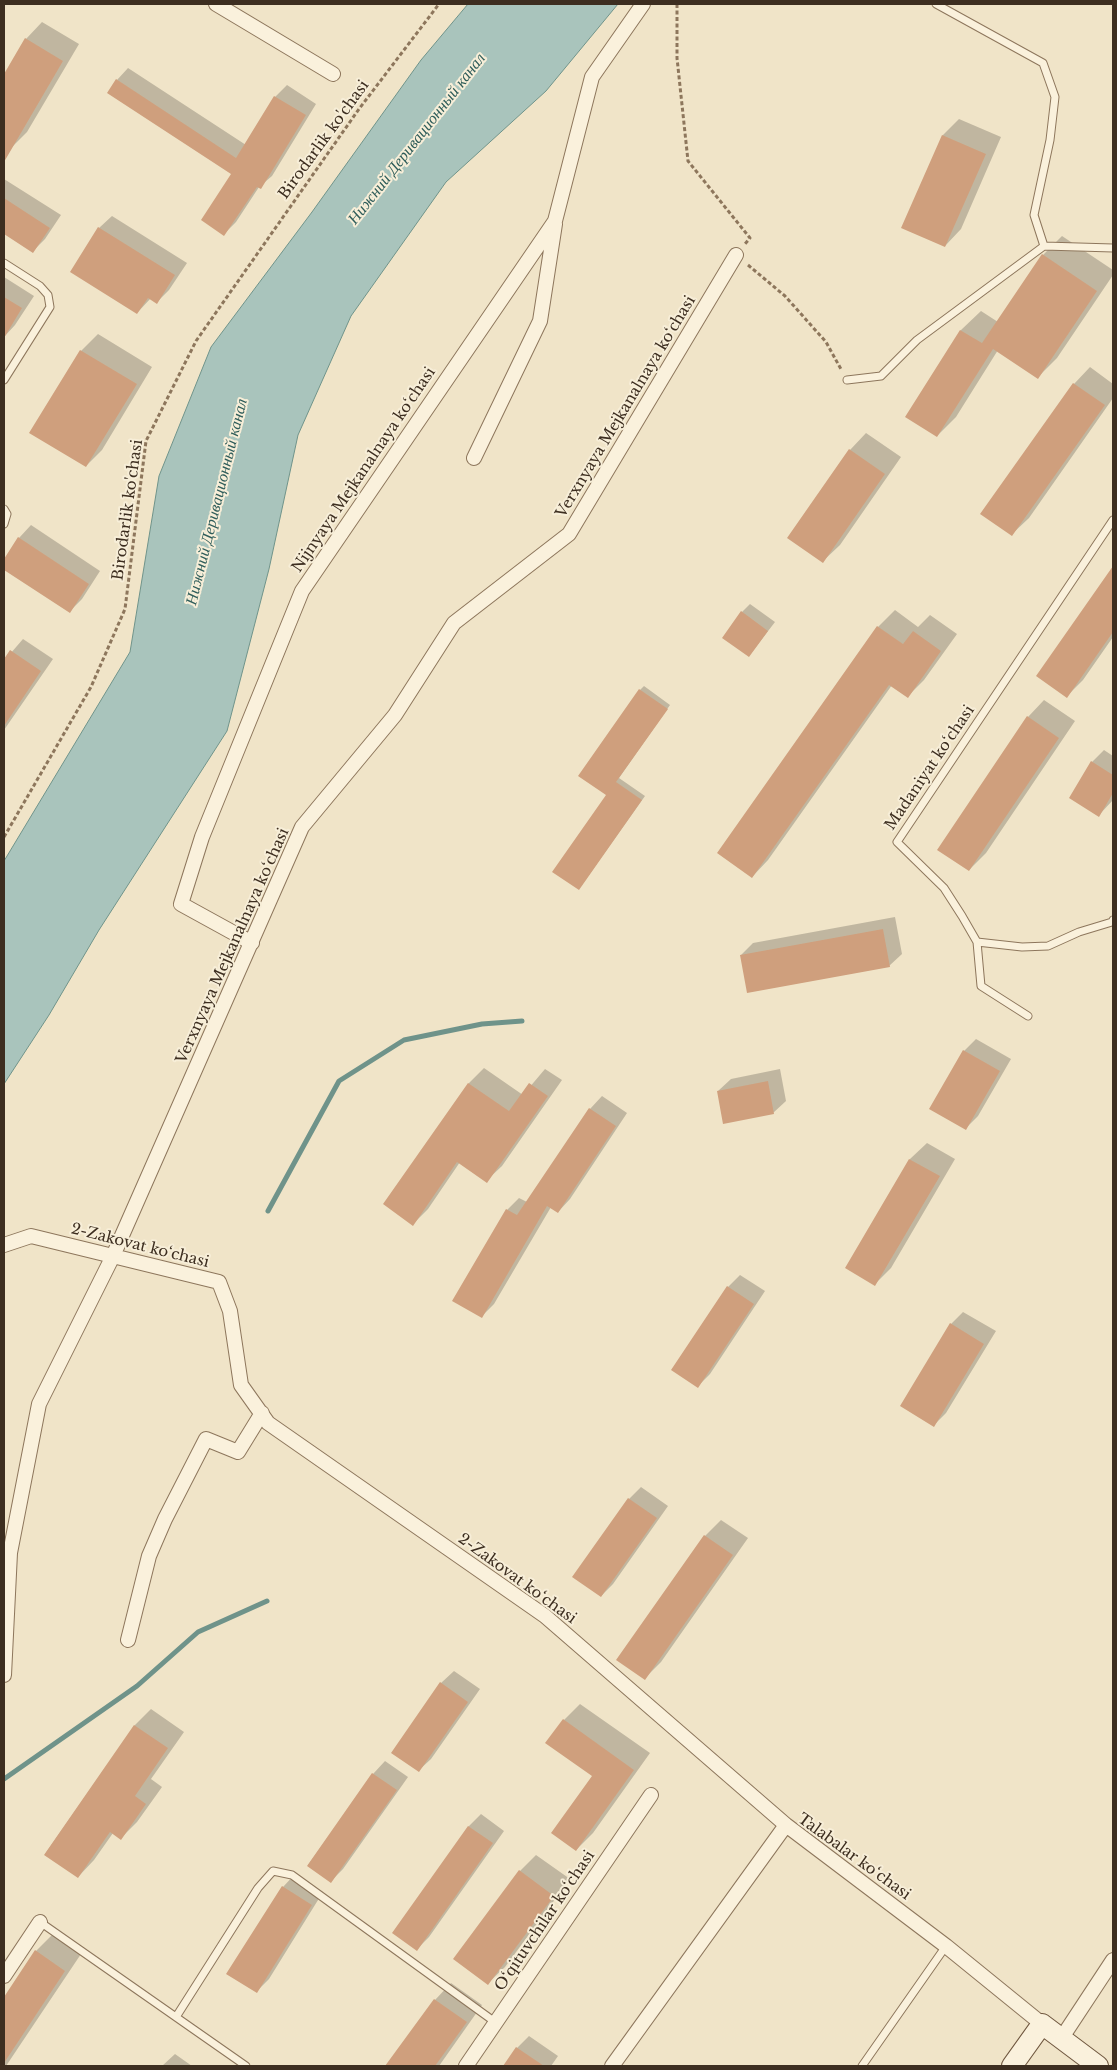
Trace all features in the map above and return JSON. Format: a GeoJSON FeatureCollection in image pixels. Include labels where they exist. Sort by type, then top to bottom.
{"type":"FeatureCollection","features":[{"type":"Feature","properties":{"kind":"street"},"geometry":{"type":"LineString","coordinates":[[216,4],[333,74]]}},
{"type":"Feature","properties":{"kind":"street","name":"Nijnyaya Mejkanalnaya ko‘chasi"},"geometry":{"type":"LineString","coordinates":[[252,943],[180,904],[202,837],[302,591],[555,221],[592,77],[643,4]]}},
{"type":"Feature","properties":{"kind":"street"},"geometry":{"type":"LineString","coordinates":[[474,458],[540,322],[555,221]]}},
{"type":"Feature","properties":{"kind":"street","name":"Verxnyaya Mejkanalnaya ko‘chasi"},"geometry":{"type":"LineString","coordinates":[[4,1676],[10,1553],[39,1404],[113,1256],[302,827],[395,716],[454,623],[569,534],[736,256]]}},
{"type":"Feature","properties":{"kind":"street","name":"2-Zakovat ko‘chasi"},"geometry":{"type":"LineString","coordinates":[[4,1245],[31,1236],[219,1282],[230,1311],[241,1385],[268,1423],[545,1616],[786,1825]]}},
{"type":"Feature","properties":{"kind":"street"},"geometry":{"type":"LineString","coordinates":[[128,1640],[149,1556],[164,1519],[206,1439],[238,1452],[262,1413]]}},
{"type":"Feature","properties":{"kind":"street","name":"O‘qituvchilar ko‘chasi"},"geometry":{"type":"LineString","coordinates":[[466,2066],[651,1794]]}},
{"type":"Feature","properties":{"kind":"street","name":"Talabalar ko‘chasi"},"geometry":{"type":"LineString","coordinates":[[612,2066],[786,1825],[946,1946],[1042,2024]]}},
{"type":"Feature","properties":{"kind":"street"},"geometry":{"type":"LineString","coordinates":[[4,1976],[40,1922]]}},
{"type":"Feature","properties":{"kind":"street"},"geometry":{"type":"LineString","coordinates":[[1061,2039],[1113,1960]]}},
{"type":"Feature","properties":{"kind":"street"},"geometry":{"type":"LineString","coordinates":[[1012,2066],[1042,2024],[1098,2066]]}},
{"type":"Feature","properties":{"kind":"lane"},"geometry":{"type":"LineString","coordinates":[[936,4],[1043,63],[1055,97],[1050,140],[1034,215],[1044,246]]}},
{"type":"Feature","properties":{"kind":"lane"},"geometry":{"type":"LineString","coordinates":[[847,380],[882,376],[917,340],[1044,246],[1113,248]]}},
{"type":"Feature","properties":{"kind":"lane"},"geometry":{"type":"LineString","coordinates":[[4,263],[40,286],[48,295],[50,306],[4,380]]}},
{"type":"Feature","properties":{"kind":"lane"},"geometry":{"type":"LineString","coordinates":[[4,509],[7,514],[4,524]]}},
{"type":"Feature","properties":{"kind":"lane","name":"Madaniyat ko‘chasi"},"geometry":{"type":"LineString","coordinates":[[1028,1016],[982,986],[977,942],[944,888],[897,842],[1113,520]]}},
{"type":"Feature","properties":{"kind":"lane"},"geometry":{"type":"LineString","coordinates":[[977,942],[1022,947],[1048,946],[1113,920]]}},
{"type":"Feature","properties":{"kind":"lane"},"geometry":{"type":"LineString","coordinates":[[176,2017],[258,1888],[273,1871],[292,1875],[495,2022]]}},
{"type":"Feature","properties":{"kind":"lane"},"geometry":{"type":"LineString","coordinates":[[40,1922],[246,2066]]}},
{"type":"Feature","properties":{"kind":"lane"},"geometry":{"type":"LineString","coordinates":[[862,2066],[946,1946]]}},
{"type":"Feature","properties":{"kind":"path","name":"Birodarlik ko'chasi"},"geometry":{"type":"LineString","coordinates":[[4,837],[91,687],[125,609],[146,441],[196,341],[359,109],[439,4]]}},
{"type":"Feature","properties":{"kind":"path"},"geometry":{"type":"LineString","coordinates":[[677,4],[678,58],[688,161],[750,238],[736,256],[785,296],[826,342],[847,380]]}},
{"type":"Feature","properties":{"kind":"water","name":"Нижний Деривационный канал"},"geometry":{"type":"Polygon","coordinates":[[[468,4],[618,4],[546,91],[446,182],[351,316],[298,435],[269,569],[227,731],[99,930],[49,1015],[4,1084],[4,861],[130,652],[159,476],[211,347],[312,212],[421,60],[468,4]]]}},
{"type":"Feature","properties":{"kind":"building"},"geometry":{"type":"Polygon","coordinates":[[[25,38],[63,61],[4,162],[4,74],[25,38]]]}},
{"type":"Feature","properties":{"kind":"building"},"geometry":{"type":"Polygon","coordinates":[[[116,79],[236,158],[274,96],[306,115],[261,189],[257,187],[224,236],[201,220],[231,174],[107,93],[116,79]]]}},
{"type":"Feature","properties":{"kind":"building"},"geometry":{"type":"Polygon","coordinates":[[[942,135],[986,154],[945,247],[901,228],[942,135]]]}},
{"type":"Feature","properties":{"kind":"building"},"geometry":{"type":"Polygon","coordinates":[[[4,198],[50,228],[33,253],[4,234],[4,198]]]}},
{"type":"Feature","properties":{"kind":"building"},"geometry":{"type":"Polygon","coordinates":[[[98,227],[175,275],[157,304],[148,298],[137,314],[70,272],[98,227]]]}},
{"type":"Feature","properties":{"kind":"building"},"geometry":{"type":"Polygon","coordinates":[[[1042,254],[1097,291],[1038,379],[993,349],[937,437],[905,417],[960,330],[982,343],[1042,254]]]}},
{"type":"Feature","properties":{"kind":"building"},"geometry":{"type":"Polygon","coordinates":[[[4,297],[22,308],[4,338],[4,297]]]}},
{"type":"Feature","properties":{"kind":"building"},"geometry":{"type":"Polygon","coordinates":[[[80,350],[137,384],[86,467],[29,433],[80,350]]]}},
{"type":"Feature","properties":{"kind":"building"},"geometry":{"type":"Polygon","coordinates":[[[1073,383],[1105,405],[1012,536],[980,514],[1073,383]]]}},
{"type":"Feature","properties":{"kind":"building"},"geometry":{"type":"Polygon","coordinates":[[[849,449],[885,474],[823,563],[787,538],[849,449]]]}},
{"type":"Feature","properties":{"kind":"building"},"geometry":{"type":"Polygon","coordinates":[[[18,537],[89,584],[70,613],[4,570],[4,559],[18,537]]]}},
{"type":"Feature","properties":{"kind":"building"},"geometry":{"type":"Polygon","coordinates":[[[1113,566],[1113,632],[1067,698],[1036,676],[1113,566]]]}},
{"type":"Feature","properties":{"kind":"building"},"geometry":{"type":"Polygon","coordinates":[[[741,611],[768,631],[749,657],[722,638],[741,611]]]}},
{"type":"Feature","properties":{"kind":"building"},"geometry":{"type":"Polygon","coordinates":[[[877,626],[903,644],[913,631],[941,651],[908,698],[889,685],[752,878],[717,853],[877,626]]]}},
{"type":"Feature","properties":{"kind":"building"},"geometry":{"type":"Polygon","coordinates":[[[10,650],[41,671],[4,726],[4,659],[10,650]]]}},
{"type":"Feature","properties":{"kind":"building"},"geometry":{"type":"Polygon","coordinates":[[[639,689],[668,709],[616,782],[642,800],[579,890],[552,872],[606,795],[578,776],[639,689]]]}},
{"type":"Feature","properties":{"kind":"building"},"geometry":{"type":"Polygon","coordinates":[[[1027,716],[1059,738],[969,871],[937,850],[1027,716]]]}},
{"type":"Feature","properties":{"kind":"building"},"geometry":{"type":"Polygon","coordinates":[[[1091,761],[1113,775],[1113,793],[1099,817],[1069,798],[1091,761]]]}},
{"type":"Feature","properties":{"kind":"building"},"geometry":{"type":"Polygon","coordinates":[[[883,929],[890,967],[747,993],[740,955],[883,929]]]}},
{"type":"Feature","properties":{"kind":"building"},"geometry":{"type":"Polygon","coordinates":[[[963,1050],[1000,1071],[966,1130],[929,1109],[963,1050]]]}},
{"type":"Feature","properties":{"kind":"building"},"geometry":{"type":"Polygon","coordinates":[[[768,1081],[774,1114],[723,1124],[717,1091],[768,1081]]]}},
{"type":"Feature","properties":{"kind":"building"},"geometry":{"type":"Polygon","coordinates":[[[468,1083],[509,1111],[529,1083],[548,1096],[487,1183],[457,1162],[413,1226],[383,1204],[468,1083]]]}},
{"type":"Feature","properties":{"kind":"building"},"geometry":{"type":"Polygon","coordinates":[[[589,1108],[616,1126],[558,1213],[547,1206],[482,1318],[452,1301],[506,1209],[517,1215],[589,1108]]]}},
{"type":"Feature","properties":{"kind":"building"},"geometry":{"type":"Polygon","coordinates":[[[909,1159],[940,1176],[875,1286],[845,1268],[909,1159]]]}},
{"type":"Feature","properties":{"kind":"building"},"geometry":{"type":"Polygon","coordinates":[[[727,1286],[754,1304],[698,1388],[671,1370],[727,1286]]]}},
{"type":"Feature","properties":{"kind":"building"},"geometry":{"type":"Polygon","coordinates":[[[950,1323],[984,1344],[934,1427],[900,1406],[950,1323]]]}},
{"type":"Feature","properties":{"kind":"building"},"geometry":{"type":"Polygon","coordinates":[[[628,1498],[657,1518],[601,1597],[572,1577],[628,1498]]]}},
{"type":"Feature","properties":{"kind":"building"},"geometry":{"type":"Polygon","coordinates":[[[704,1535],[733,1555],[645,1680],[616,1660],[704,1535]]]}},
{"type":"Feature","properties":{"kind":"building"},"geometry":{"type":"Polygon","coordinates":[[[440,1682],[468,1702],[419,1772],[391,1753],[440,1682]]]}},
{"type":"Feature","properties":{"kind":"building"},"geometry":{"type":"Polygon","coordinates":[[[563,1719],[634,1770],[576,1851],[551,1833],[592,1776],[545,1743],[563,1719]]]}},
{"type":"Feature","properties":{"kind":"building"},"geometry":{"type":"Polygon","coordinates":[[[134,1725],[168,1748],[135,1796],[146,1804],[121,1840],[110,1832],[78,1878],[44,1855],[134,1725]]]}},
{"type":"Feature","properties":{"kind":"building"},"geometry":{"type":"Polygon","coordinates":[[[372,1773],[397,1790],[331,1883],[307,1866],[372,1773]]]}},
{"type":"Feature","properties":{"kind":"building"},"geometry":{"type":"Polygon","coordinates":[[[468,1826],[493,1843],[417,1951],[392,1933],[468,1826]]]}},
{"type":"Feature","properties":{"kind":"building"},"geometry":{"type":"Polygon","coordinates":[[[519,1870],[554,1896],[488,1985],[453,1959],[519,1870]]]}},
{"type":"Feature","properties":{"kind":"building"},"geometry":{"type":"Polygon","coordinates":[[[282,1886],[312,1905],[257,1993],[226,1974],[282,1886]]]}},
{"type":"Feature","properties":{"kind":"building"},"geometry":{"type":"Polygon","coordinates":[[[35,1950],[65,1971],[4,2063],[4,1997],[35,1950]]]}},
{"type":"Feature","properties":{"kind":"building"},"geometry":{"type":"Polygon","coordinates":[[[434,1999],[467,2022],[435,2066],[385,2066],[434,1999]]]}},
{"type":"Feature","properties":{"kind":"building"},"geometry":{"type":"Polygon","coordinates":[[[516,2047],[544,2066],[503,2066],[516,2047]]]}},
{"type":"Feature","properties":{"kind":"waterway"},"geometry":{"type":"LineString","coordinates":[[268,1211],[339,1081],[404,1040],[482,1024],[522,1021]]}},
{"type":"Feature","properties":{"kind":"waterway"},"geometry":{"type":"LineString","coordinates":[[4,1779],[137,1686],[198,1632],[267,1601]]}}]}
